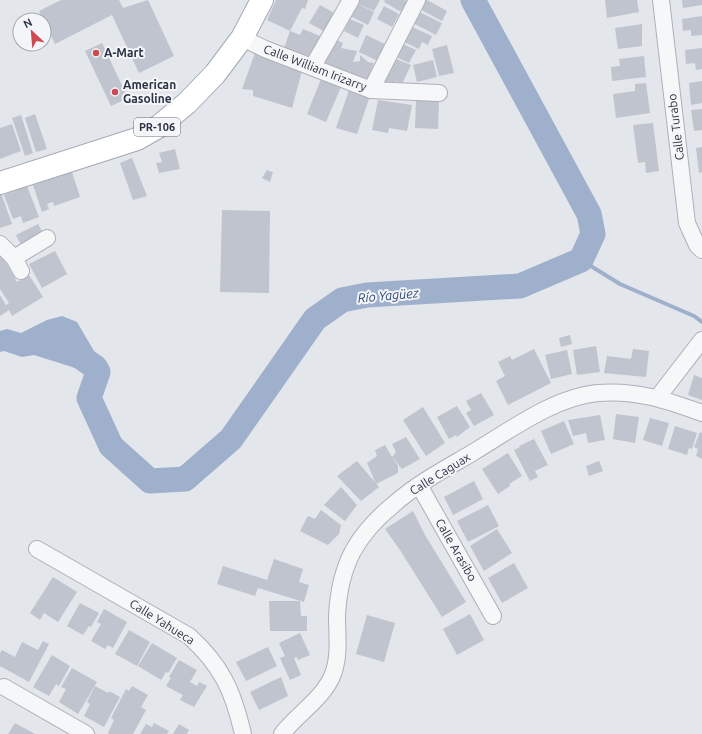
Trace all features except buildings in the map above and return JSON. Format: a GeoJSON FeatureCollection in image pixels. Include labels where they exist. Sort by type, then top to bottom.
{"type":"FeatureCollection","features":[{"type":"Feature","properties":{"kind":"main road","name":"PR-106"},"geometry":{"type":"LineString","coordinates":[[0,183],[136,140],[153,130],[187,103],[214,74],[242,38],[262,0]]}},
{"type":"Feature","properties":{"kind":"street"},"geometry":{"type":"LineString","coordinates":[[313,66],[351,0]]}},
{"type":"Feature","properties":{"kind":"street"},"geometry":{"type":"LineString","coordinates":[[371,90],[417,0]]}},
{"type":"Feature","properties":{"kind":"street","name":"Calle Turabo"},"geometry":{"type":"LineString","coordinates":[[661,0],[687,223],[697,245],[702,250]]}},
{"type":"Feature","properties":{"kind":"street","name":"Calle William Irizarry"},"geometry":{"type":"LineString","coordinates":[[242,38],[265,49],[313,66],[371,90],[439,93]]}},
{"type":"Feature","properties":{"kind":"street"},"geometry":{"type":"LineString","coordinates":[[0,244],[17,264],[48,238]]}},
{"type":"Feature","properties":{"kind":"street"},"geometry":{"type":"LineString","coordinates":[[658,397],[700,342]]}},
{"type":"Feature","properties":{"kind":"street","name":"Calle Caguax"},"geometry":{"type":"LineString","coordinates":[[282,734],[325,688],[333,675],[336,661],[339,594],[352,552],[362,536],[376,520],[419,485],[551,407],[577,397],[598,393],[621,392],[658,397],[702,413]]}},
{"type":"Feature","properties":{"kind":"street","name":"Calle Arasibo"},"geometry":{"type":"LineString","coordinates":[[419,485],[493,616]]}},
{"type":"Feature","properties":{"kind":"street","name":"Calle Yahueca"},"geometry":{"type":"LineString","coordinates":[[37,550],[189,636],[206,650],[221,670],[231,690],[243,734]]}},
{"type":"Feature","properties":{"kind":"street"},"geometry":{"type":"LineString","coordinates":[[4,687],[86,734]]}},
{"type":"Feature","properties":{"kind":"water"},"geometry":{"type":"Polygon","coordinates":[[[62,316],[77,322],[101,363],[98,372],[88,372],[34,355],[22,357],[4,351],[0,352],[0,331],[7,329],[21,333],[47,320],[62,316]]]}},
{"type":"Feature","properties":{"kind":"waterway","name":"Río Yagüez"},"geometry":{"type":"LineString","coordinates":[[72,351],[95,367],[98,372],[89,398],[111,446],[150,481],[185,479],[231,439],[315,319],[342,300],[367,295],[520,286],[581,260],[593,234],[589,214],[473,0]]}},
{"type":"Feature","properties":{"kind":"waterway"},"geometry":{"type":"LineString","coordinates":[[581,260],[620,284],[694,316],[702,322]]}},
{"type":"Feature","properties":{"kind":"place","name":"A-Mart"},"geometry":{"type":"Point","coordinates":[96,53]}},
{"type":"Feature","properties":{"kind":"place","name":"American Gasoline"},"geometry":{"type":"Point","coordinates":[115,92]}}]}
